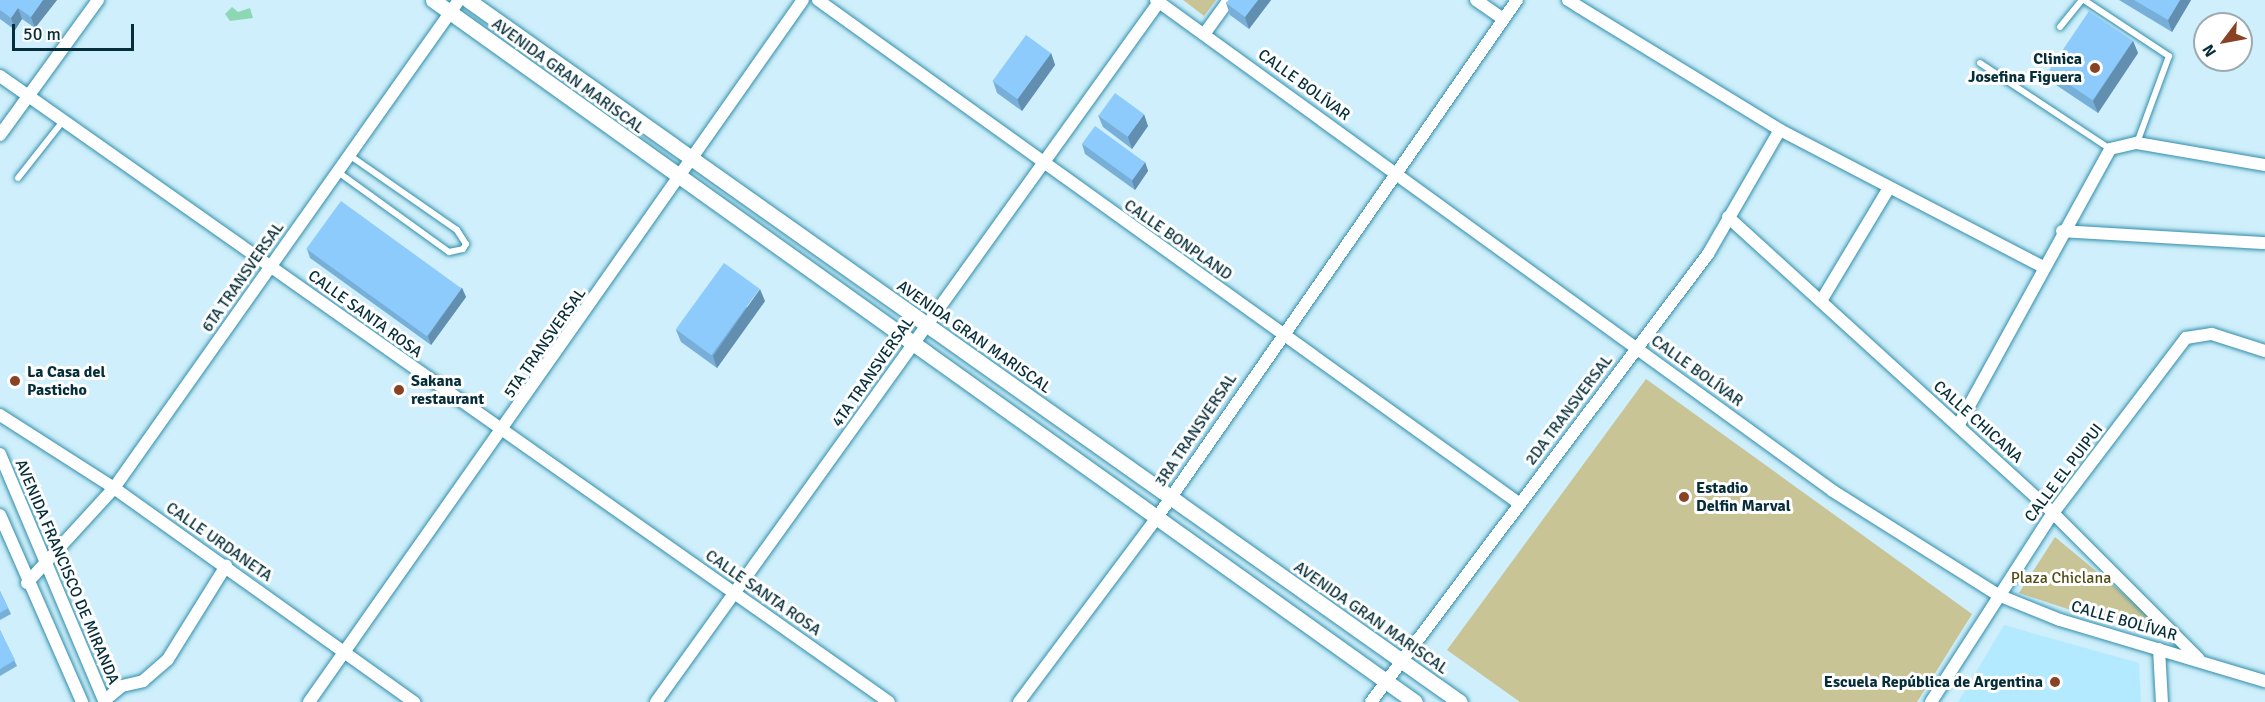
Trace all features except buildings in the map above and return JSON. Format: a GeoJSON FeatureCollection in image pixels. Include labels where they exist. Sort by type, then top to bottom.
{"type":"FeatureCollection","features":[{"type":"Feature","properties":{"kind":"street"},"geometry":{"type":"LineString","coordinates":[[0,135],[30,97],[98,0]]}},
{"type":"Feature","properties":{"kind":"street","name":"AVENIDA GRAN MARISCAL"},"geometry":{"type":"LineString","coordinates":[[433,0],[455,6],[680,181],[914,343],[1156,519],[1415,702]]}},
{"type":"Feature","properties":{"kind":"street","name":"AVENIDA GRAN MARISCAL"},"geometry":{"type":"LineString","coordinates":[[468,0],[1460,702]]}},
{"type":"Feature","properties":{"kind":"street","name":"5TA TRANSVERSAL"},"geometry":{"type":"LineString","coordinates":[[309,702],[680,181],[803,0]]}},
{"type":"Feature","properties":{"kind":"street","name":"CALLE BONPLAND"},"geometry":{"type":"LineString","coordinates":[[818,0],[1043,164],[1520,504]]}},
{"type":"Feature","properties":{"kind":"street"},"geometry":{"type":"LineString","coordinates":[[1205,33],[1229,0]]}},
{"type":"Feature","properties":{"kind":"street"},"geometry":{"type":"LineString","coordinates":[[1476,0],[1503,19]]}},
{"type":"Feature","properties":{"kind":"street","name":"3RA TRANSVERSAL"},"geometry":{"type":"LineString","coordinates":[[1019,702],[1156,519],[1281,334],[1517,0]]}},
{"type":"Feature","properties":{"kind":"street"},"geometry":{"type":"LineString","coordinates":[[1569,0],[1780,130],[2043,267]]}},
{"type":"Feature","properties":{"kind":"street","name":"4TA TRANSVERSAL"},"geometry":{"type":"LineString","coordinates":[[656,702],[1158,1]]}},
{"type":"Feature","properties":{"kind":"street","name":"CALLE BOLÍVAR"},"geometry":{"type":"LineString","coordinates":[[1158,1],[1833,491],[1998,595],[2159,650],[2199,659],[2265,681]]}},
{"type":"Feature","properties":{"kind":"street","name":"6TA TRANSVERSAL"},"geometry":{"type":"LineString","coordinates":[[27,583],[114,488],[455,6]]}},
{"type":"Feature","properties":{"kind":"street","name":"CALLE SANTA ROSA"},"geometry":{"type":"LineString","coordinates":[[0,76],[889,702]]}},
{"type":"Feature","properties":{"kind":"street","name":"2DA TRANSVERSAL"},"geometry":{"type":"LineString","coordinates":[[1371,702],[1708,254],[1780,130]]}},
{"type":"Feature","properties":{"kind":"street"},"geometry":{"type":"LineString","coordinates":[[1958,426],[2062,231],[2110,149],[2137,143],[2265,165]]}},
{"type":"Feature","properties":{"kind":"street"},"geometry":{"type":"LineString","coordinates":[[1821,301],[1889,188]]}},
{"type":"Feature","properties":{"kind":"street","name":"CALLE CHICANA"},"geometry":{"type":"LineString","coordinates":[[1728,217],[2054,513],[2199,659]]}},
{"type":"Feature","properties":{"kind":"street"},"geometry":{"type":"LineString","coordinates":[[2062,231],[2265,243]]}},
{"type":"Feature","properties":{"kind":"street","name":"CALLE EL PUIPUI"},"geometry":{"type":"LineString","coordinates":[[1930,702],[1998,595],[2054,513],[2187,338],[2212,334],[2265,351]]}},
{"type":"Feature","properties":{"kind":"street","name":"CALLE URDANETA"},"geometry":{"type":"LineString","coordinates":[[0,415],[114,488],[414,702]]}},
{"type":"Feature","properties":{"kind":"street","name":"AVENIDA FRANCISCO DE MIRANDA"},"geometry":{"type":"LineString","coordinates":[[0,454],[44,566],[104,701]]}},
{"type":"Feature","properties":{"kind":"street"},"geometry":{"type":"LineString","coordinates":[[0,515],[27,583],[82,702]]}},
{"type":"Feature","properties":{"kind":"street"},"geometry":{"type":"LineString","coordinates":[[104,701],[122,686],[143,681],[168,659],[226,566]]}},
{"type":"Feature","properties":{"kind":"street"},"geometry":{"type":"LineString","coordinates":[[2159,650],[2162,702]]}},
{"type":"Feature","properties":{"kind":"lane"},"geometry":{"type":"LineString","coordinates":[[2060,27],[2083,0],[2169,56],[2137,143]]}},
{"type":"Feature","properties":{"kind":"lane"},"geometry":{"type":"LineString","coordinates":[[1980,63],[2110,149]]}},
{"type":"Feature","properties":{"kind":"lane"},"geometry":{"type":"LineString","coordinates":[[18,178],[64,121]]}},
{"type":"Feature","properties":{"kind":"lane"},"geometry":{"type":"LineString","coordinates":[[338,172],[449,252],[463,249],[466,244],[457,230],[350,155]]}},
{"type":"Feature","properties":{"kind":"shaded area"},"geometry":{"type":"Polygon","coordinates":[[[232,7],[238,12],[250,8],[253,18],[230,21],[225,14],[232,7]]]}},
{"type":"Feature","properties":{"kind":"shaded area","name":"Escuela República de Argentina"},"geometry":{"type":"Polygon","coordinates":[[[2004,625],[2139,663],[2141,702],[1958,702],[2004,625]]]}},
{"type":"Feature","properties":{"kind":"green space"},"geometry":{"type":"Polygon","coordinates":[[[1183,0],[1216,0],[1204,16],[1183,0]]]}},
{"type":"Feature","properties":{"kind":"green space","name":"Estadio Delfin Marval"},"geometry":{"type":"Polygon","coordinates":[[[1646,379],[1972,614],[1917,702],[1520,702],[1447,650],[1646,379]]]}},
{"type":"Feature","properties":{"kind":"green space","name":"Plaza Chiclana"},"geometry":{"type":"Polygon","coordinates":[[[2055,537],[2161,625],[2157,632],[2122,627],[2019,593],[2055,537]]]}},
{"type":"Feature","properties":{"kind":"place","name":"Clinica Josefina Figuera"},"geometry":{"type":"Point","coordinates":[2095,68]}},
{"type":"Feature","properties":{"kind":"place","name":"La Casa del Pasticho"},"geometry":{"type":"Point","coordinates":[15,381]}},
{"type":"Feature","properties":{"kind":"place","name":"Sakana restaurant"},"geometry":{"type":"Point","coordinates":[399,390]}},
{"type":"Feature","properties":{"kind":"place","name":"Estadio Delfin Marval"},"geometry":{"type":"Point","coordinates":[1684,497]}},
{"type":"Feature","properties":{"kind":"place","name":"Escuela República de Argentina"},"geometry":{"type":"Point","coordinates":[2055,682]}}]}
